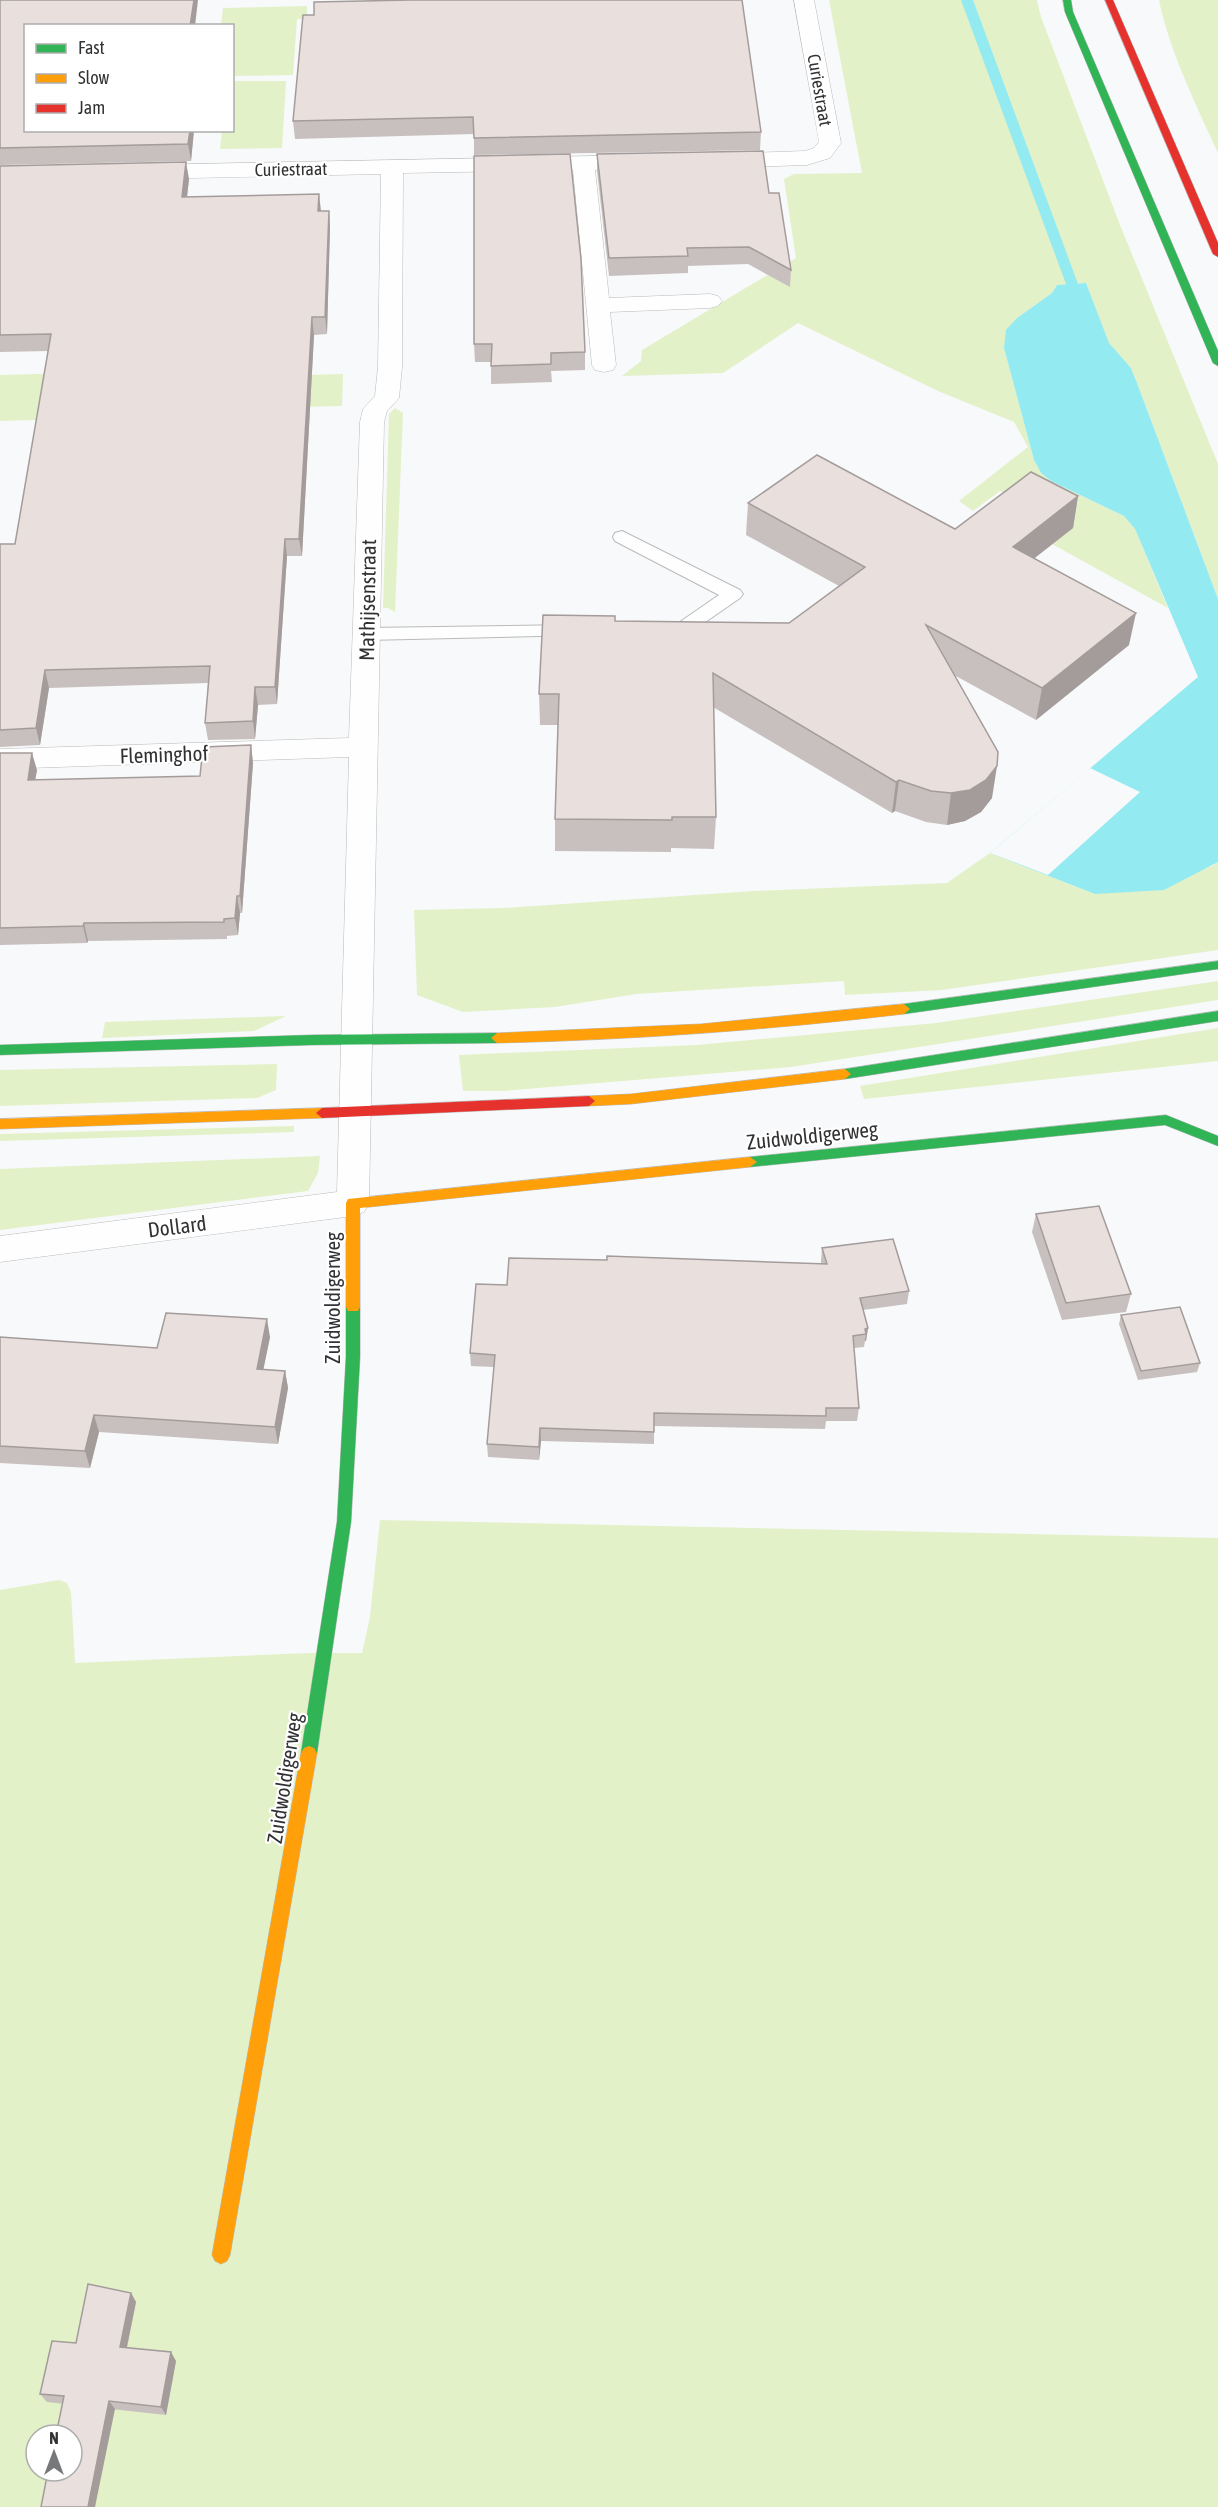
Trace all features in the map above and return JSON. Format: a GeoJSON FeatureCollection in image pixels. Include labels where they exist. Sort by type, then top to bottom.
{"type":"FeatureCollection","features":[{"type":"Feature","properties":{"kind":"main road"},"geometry":{"type":"LineString","coordinates":[[1067,0],[1070,12],[1218,363]]}},
{"type":"Feature","properties":{"kind":"main road"},"geometry":{"type":"LineString","coordinates":[[1108,0],[1218,254]]}},
{"type":"Feature","properties":{"kind":"main road"},"geometry":{"type":"LineString","coordinates":[[0,1050],[357,1039],[495,1039],[639,1034],[811,1021],[1001,998],[1218,965]]}},
{"type":"Feature","properties":{"kind":"main road"},"geometry":{"type":"LineString","coordinates":[[0,1124],[355,1112],[631,1099],[800,1081],[1218,1016]]}},
{"type":"Feature","properties":{"kind":"main road","name":"Zuidwoldigerweg"},"geometry":{"type":"LineString","coordinates":[[220,2255],[302,1806],[344,1522],[353,1357],[353,1203],[1166,1120],[1218,1141]]}},
{"type":"Feature","properties":{"kind":"street","name":"Curiestraat"},"geometry":{"type":"LineString","coordinates":[[701,161],[807,159],[822,153],[830,143],[804,0]]}},
{"type":"Feature","properties":{"kind":"street","name":"Curiestraat"},"geometry":{"type":"LineString","coordinates":[[117,172],[665,162]]}},
{"type":"Feature","properties":{"kind":"street"},"geometry":{"type":"LineString","coordinates":[[583,164],[604,365]]}},
{"type":"Feature","properties":{"kind":"street","name":"Mathijsenstraat"},"geometry":{"type":"LineString","coordinates":[[353,1203],[372,422],[375,409],[387,398],[390,367],[392,167]]}},
{"type":"Feature","properties":{"kind":"street"},"geometry":{"type":"LineString","coordinates":[[598,305],[710,302]]}},
{"type":"Feature","properties":{"kind":"street","name":"Fleminghof"},"geometry":{"type":"LineString","coordinates":[[0,759],[365,747]]}},
{"type":"Feature","properties":{"kind":"street","name":"Dollard"},"geometry":{"type":"LineString","coordinates":[[0,1249],[353,1203]]}},
{"type":"Feature","properties":{"kind":"lane"},"geometry":{"type":"LineString","coordinates":[[622,537],[733,594],[681,630],[646,630]]}},
{"type":"Feature","properties":{"kind":"lane"},"geometry":{"type":"LineString","coordinates":[[366,634],[588,631]]}},
{"type":"Feature","properties":{"kind":"green space"},"geometry":{"type":"Polygon","coordinates":[[[829,0],[1037,0],[1041,17],[1120,225],[1218,464],[1218,599],[1131,368],[1109,344],[1086,283],[1057,285],[1052,293],[1017,318],[1004,348],[1034,460],[1041,473],[1051,481],[1124,516],[1135,529],[1168,608],[1052,544],[1072,528],[1000,491],[973,511],[959,501],[1028,447],[1014,422],[938,391],[798,323],[723,373],[622,376],[641,361],[642,350],[796,258],[784,179],[794,174],[862,173],[829,0]]]}},
{"type":"Feature","properties":{"kind":"green space"},"geometry":{"type":"Polygon","coordinates":[[[1159,0],[1218,0],[1218,153],[1177,59],[1159,0]]]}},
{"type":"Feature","properties":{"kind":"green space"},"geometry":{"type":"Polygon","coordinates":[[[307,6],[307,19],[297,19],[293,75],[234,76],[234,24],[221,24],[223,8],[307,6]]]}},
{"type":"Feature","properties":{"kind":"green space"},"geometry":{"type":"Polygon","coordinates":[[[234,81],[286,81],[282,148],[220,149],[222,132],[234,132],[234,81]]]}},
{"type":"Feature","properties":{"kind":"green space"},"geometry":{"type":"Polygon","coordinates":[[[74,373],[97,381],[343,374],[342,406],[132,411],[132,417],[0,421],[0,375],[74,373]]]}},
{"type":"Feature","properties":{"kind":"green space"},"geometry":{"type":"Polygon","coordinates":[[[395,408],[403,413],[395,612],[383,608],[389,414],[395,408]]]}},
{"type":"Feature","properties":{"kind":"green space"},"geometry":{"type":"Polygon","coordinates":[[[990,853],[1095,894],[1212,866],[1218,862],[1218,950],[942,990],[845,995],[844,981],[636,994],[555,1007],[463,1012],[417,995],[414,910],[503,908],[754,891],[947,883],[990,853]]]}},
{"type":"Feature","properties":{"kind":"green space"},"geometry":{"type":"Polygon","coordinates":[[[1218,981],[1218,1000],[791,1067],[503,1091],[463,1091],[459,1055],[697,1045],[936,1023],[1218,981]]]}},
{"type":"Feature","properties":{"kind":"green space"},"geometry":{"type":"Polygon","coordinates":[[[286,1016],[254,1031],[102,1038],[105,1022],[286,1016]]]}},
{"type":"Feature","properties":{"kind":"green space"},"geometry":{"type":"Polygon","coordinates":[[[1218,1028],[1218,1061],[864,1099],[860,1086],[1218,1028]]]}},
{"type":"Feature","properties":{"kind":"green space"},"geometry":{"type":"Polygon","coordinates":[[[277,1064],[276,1090],[257,1098],[0,1106],[0,1070],[277,1064]]]}},
{"type":"Feature","properties":{"kind":"green space"},"geometry":{"type":"Polygon","coordinates":[[[294,1126],[294,1132],[0,1141],[0,1134],[294,1126]]]}},
{"type":"Feature","properties":{"kind":"green space"},"geometry":{"type":"Polygon","coordinates":[[[320,1156],[318,1173],[308,1191],[0,1230],[0,1169],[320,1156]]]}},
{"type":"Feature","properties":{"kind":"green space"},"geometry":{"type":"Polygon","coordinates":[[[380,1520],[1218,1538],[1218,2507],[0,2507],[0,1590],[59,1580],[67,1583],[71,1592],[75,1663],[309,1653],[362,1653],[370,1617],[380,1520]]]}},
{"type":"Feature","properties":{"kind":"water"},"geometry":{"type":"Polygon","coordinates":[[[1086,283],[1109,343],[1131,368],[1218,599],[1218,862],[1164,890],[1095,894],[990,853],[1198,677],[1135,529],[1124,516],[1051,481],[1041,473],[1034,460],[1004,348],[1006,330],[1017,318],[1052,293],[1057,285],[1086,283]]]}},
{"type":"Feature","properties":{"kind":"pier"},"geometry":{"type":"Polygon","coordinates":[[[1090,768],[1140,792],[1048,875],[990,853],[1090,768]]]}},
{"type":"Feature","properties":{"kind":"building"},"geometry":{"type":"Polygon","coordinates":[[[0,0],[194,0],[190,24],[24,24],[24,132],[190,132],[188,144],[0,148],[0,0]]]}},
{"type":"Feature","properties":{"kind":"building"},"geometry":{"type":"Polygon","coordinates":[[[742,0],[761,132],[474,138],[473,117],[293,121],[303,15],[314,15],[314,2],[742,0]]]}},
{"type":"Feature","properties":{"kind":"building"},"geometry":{"type":"Polygon","coordinates":[[[763,151],[769,193],[779,193],[791,270],[749,247],[687,248],[688,256],[609,258],[597,154],[763,151]]]}},
{"type":"Feature","properties":{"kind":"building"},"geometry":{"type":"Polygon","coordinates":[[[570,154],[581,259],[585,352],[551,353],[551,364],[491,366],[492,344],[474,344],[474,156],[570,154]]]}},
{"type":"Feature","properties":{"kind":"building"},"geometry":{"type":"Polygon","coordinates":[[[186,162],[182,197],[319,194],[318,211],[329,211],[325,317],[312,317],[299,539],[285,539],[275,687],[255,687],[253,721],[205,723],[210,666],[45,670],[36,728],[0,730],[0,544],[15,544],[51,334],[0,335],[0,166],[186,162]]]}},
{"type":"Feature","properties":{"kind":"building"},"geometry":{"type":"Polygon","coordinates":[[[817,455],[955,529],[1031,472],[1078,496],[1013,547],[1136,613],[1042,688],[926,625],[998,752],[997,766],[986,780],[970,790],[951,793],[931,791],[899,780],[896,782],[713,673],[716,817],[672,817],[672,820],[555,819],[559,694],[539,694],[543,615],[615,616],[615,621],[789,623],[865,567],[748,503],[817,455]]]}},
{"type":"Feature","properties":{"kind":"building"},"geometry":{"type":"Polygon","coordinates":[[[251,745],[240,896],[237,896],[235,918],[224,919],[224,922],[84,923],[83,926],[0,928],[0,753],[32,753],[28,780],[200,776],[203,747],[251,745]]]}},
{"type":"Feature","properties":{"kind":"building"},"geometry":{"type":"Polygon","coordinates":[[[1099,1206],[1131,1294],[1066,1303],[1036,1214],[1099,1206]]]}},
{"type":"Feature","properties":{"kind":"building"},"geometry":{"type":"Polygon","coordinates":[[[893,1239],[909,1291],[860,1298],[868,1328],[865,1329],[866,1334],[853,1336],[859,1408],[826,1408],[826,1416],[654,1413],[654,1432],[540,1428],[539,1447],[487,1444],[495,1355],[470,1353],[476,1284],[507,1285],[509,1258],[607,1260],[607,1256],[827,1264],[822,1248],[893,1239]]]}},
{"type":"Feature","properties":{"kind":"building"},"geometry":{"type":"Polygon","coordinates":[[[1180,1307],[1200,1363],[1141,1371],[1121,1315],[1180,1307]]]}},
{"type":"Feature","properties":{"kind":"building"},"geometry":{"type":"Polygon","coordinates":[[[166,1313],[267,1319],[257,1369],[285,1371],[275,1427],[94,1415],[85,1451],[0,1446],[0,1337],[157,1348],[166,1313]]]}},
{"type":"Feature","properties":{"kind":"building"},"geometry":{"type":"Polygon","coordinates":[[[88,2284],[131,2293],[120,2347],[171,2352],[161,2407],[109,2401],[88,2507],[41,2507],[46,2483],[84,2483],[84,2423],[58,2423],[64,2396],[40,2394],[52,2341],[76,2343],[88,2284]]]}},
{"type":"Feature","properties":{"kind":"waterway"},"geometry":{"type":"LineString","coordinates":[[967,0],[1072,284]]}},
{"type":"Feature","properties":{"kind":"traffic: fast"},"geometry":{"type":"LineString","coordinates":[[1067,0],[1069,12],[1218,363]]}},
{"type":"Feature","properties":{"kind":"traffic: fast"},"geometry":{"type":"LineString","coordinates":[[904,1009],[1218,965]]}},
{"type":"Feature","properties":{"kind":"traffic: fast"},"geometry":{"type":"LineString","coordinates":[[845,1074],[1218,1016]]}},
{"type":"Feature","properties":{"kind":"traffic: fast"},"geometry":{"type":"LineString","coordinates":[[0,1050],[311,1040],[497,1038]]}},
{"type":"Feature","properties":{"kind":"traffic: fast"},"geometry":{"type":"LineString","coordinates":[[750,1162],[1166,1120],[1218,1141]]}},
{"type":"Feature","properties":{"kind":"traffic: fast"},"geometry":{"type":"LineString","coordinates":[[309,1753],[344,1522],[353,1357],[353,1307]]}},
{"type":"Feature","properties":{"kind":"traffic: slow"},"geometry":{"type":"LineString","coordinates":[[497,1038],[701,1029],[904,1009]]}},
{"type":"Feature","properties":{"kind":"traffic: slow"},"geometry":{"type":"LineString","coordinates":[[589,1101],[631,1099],[845,1074]]}},
{"type":"Feature","properties":{"kind":"traffic: slow"},"geometry":{"type":"LineString","coordinates":[[0,1124],[322,1113]]}},
{"type":"Feature","properties":{"kind":"traffic: slow"},"geometry":{"type":"LineString","coordinates":[[353,1307],[353,1203],[750,1162]]}},
{"type":"Feature","properties":{"kind":"traffic: slow"},"geometry":{"type":"LineString","coordinates":[[221,2255],[309,1753]]}},
{"type":"Feature","properties":{"kind":"traffic: jam"},"geometry":{"type":"LineString","coordinates":[[1109,0],[1218,254]]}},
{"type":"Feature","properties":{"kind":"traffic: jam"},"geometry":{"type":"LineString","coordinates":[[322,1113],[589,1101]]}}]}
